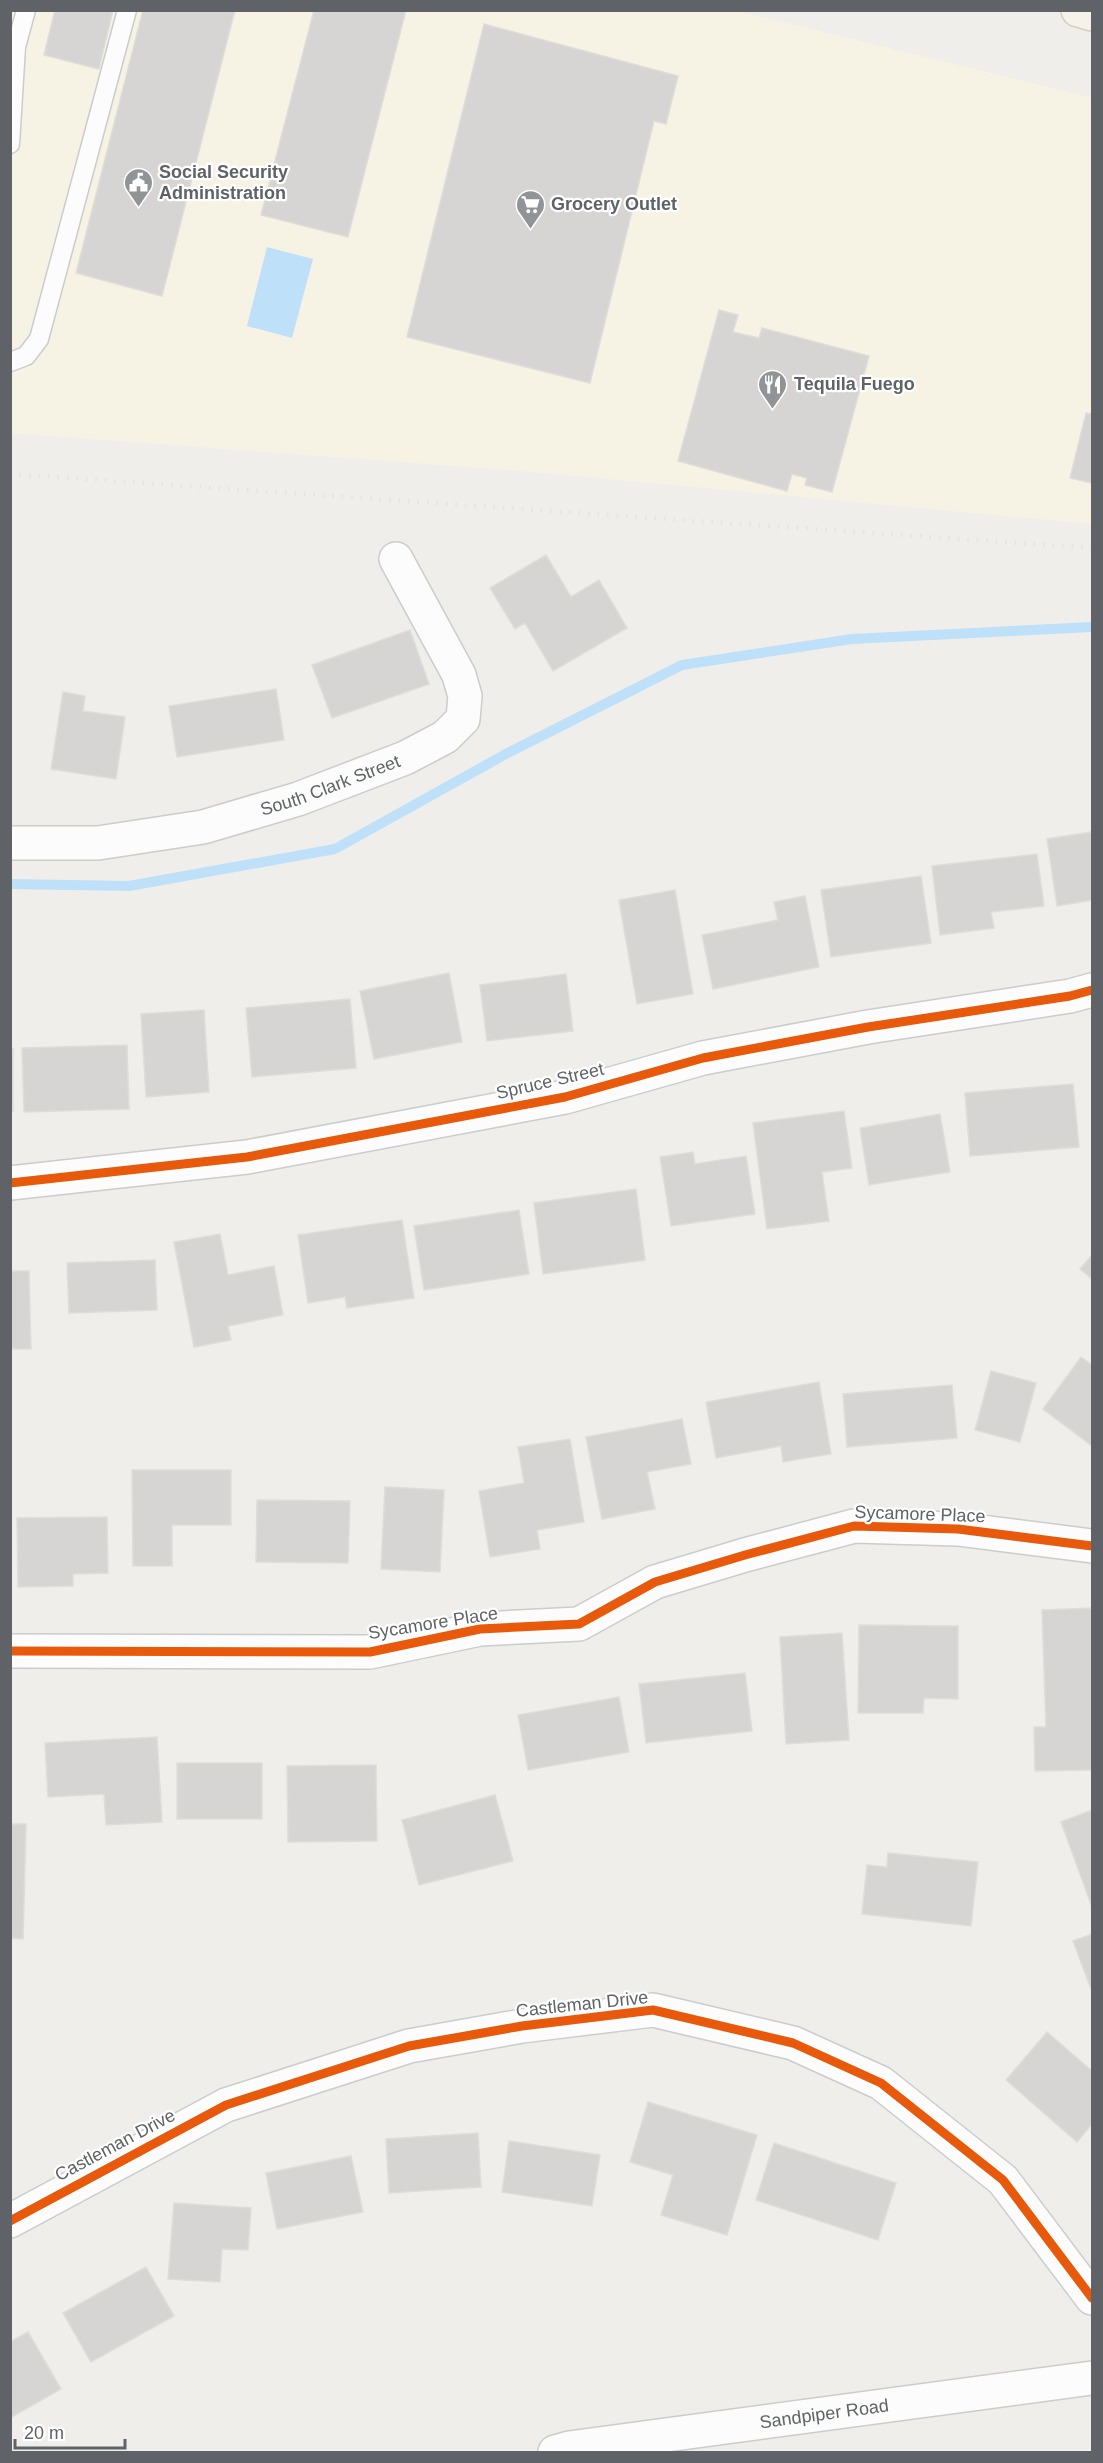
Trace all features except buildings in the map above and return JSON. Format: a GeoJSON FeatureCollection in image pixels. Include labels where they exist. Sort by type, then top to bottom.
{"type":"FeatureCollection","features":[{"type":"Feature","properties":{"kind":"main road"},"geometry":{"type":"LineString","coordinates":[[1078,10],[1092,14]]}},
{"type":"Feature","properties":{"kind":"street","name":"South Clark Street"},"geometry":{"type":"LineString","coordinates":[[10,843],[98,843],[203,826],[298,799],[405,758],[445,737],[463,719],[465,696],[459,675],[396,559]]}},
{"type":"Feature","properties":{"kind":"street","name":"Spruce Street"},"geometry":{"type":"LineString","coordinates":[[10,1183],[100,1175],[258,1155],[566,1096],[704,1058],[868,1027],[1070,996],[1092,990]]}},
{"type":"Feature","properties":{"kind":"street","name":"Sycamore Place"},"geometry":{"type":"LineString","coordinates":[[10,1651],[369,1652],[480,1629],[579,1624],[655,1582],[854,1526],[958,1529],[1092,1546]]}},
{"type":"Feature","properties":{"kind":"street","name":"Castleman Drive"},"geometry":{"type":"LineString","coordinates":[[10,2221],[226,2104],[409,2046],[522,2026],[653,2010],[793,2043],[881,2083],[1003,2180],[1092,2298]]}},
{"type":"Feature","properties":{"kind":"street","name":"Sandpiper Road"},"geometry":{"type":"LineString","coordinates":[[555,2452],[592,2445],[1092,2378]]}},
{"type":"Feature","properties":{"kind":"lane"},"geometry":{"type":"LineString","coordinates":[[10,144],[16,47],[26,10]]}},
{"type":"Feature","properties":{"kind":"lane"},"geometry":{"type":"LineString","coordinates":[[10,362],[26,356],[39,339],[127,10]]}},
{"type":"Feature","properties":{"kind":"shaded area"},"geometry":{"type":"Polygon","coordinates":[[[10,11],[738,11],[1092,98],[1092,524],[521,471],[11,433],[10,11]]]}},
{"type":"Feature","properties":{"kind":"water"},"geometry":{"type":"Polygon","coordinates":[[[267,247],[313,259],[292,338],[247,326],[267,247]]]}},
{"type":"Feature","properties":{"kind":"waterway"},"geometry":{"type":"LineString","coordinates":[[10,884],[129,886],[335,849],[504,755],[682,665],[852,639],[1092,627]]}},
{"type":"Feature","properties":{"kind":"railway"},"geometry":{"type":"LineString","coordinates":[[10,474],[1092,548]]}},
{"type":"Feature","properties":{"kind":"cycle path"},"geometry":{"type":"LineString","coordinates":[[10,1183],[247,1157],[565,1097],[703,1058],[868,1027],[1070,996],[1092,990]]}},
{"type":"Feature","properties":{"kind":"cycle path"},"geometry":{"type":"LineString","coordinates":[[10,1651],[370,1652],[480,1629],[579,1624],[655,1582],[854,1526],[958,1529],[1092,1546]]}},
{"type":"Feature","properties":{"kind":"cycle path"},"geometry":{"type":"LineString","coordinates":[[10,2221],[226,2105],[409,2046],[522,2026],[653,2010],[793,2043],[881,2083],[1003,2180],[1092,2298]]}},
{"type":"Feature","properties":{"kind":"place","name":"Social Security Administration"},"geometry":{"type":"Point","coordinates":[138,208]}},
{"type":"Feature","properties":{"kind":"place","name":"Grocery Outlet"},"geometry":{"type":"Point","coordinates":[530,230]}},
{"type":"Feature","properties":{"kind":"place","name":"Tequila Fuego"},"geometry":{"type":"Point","coordinates":[773,410]}}]}
